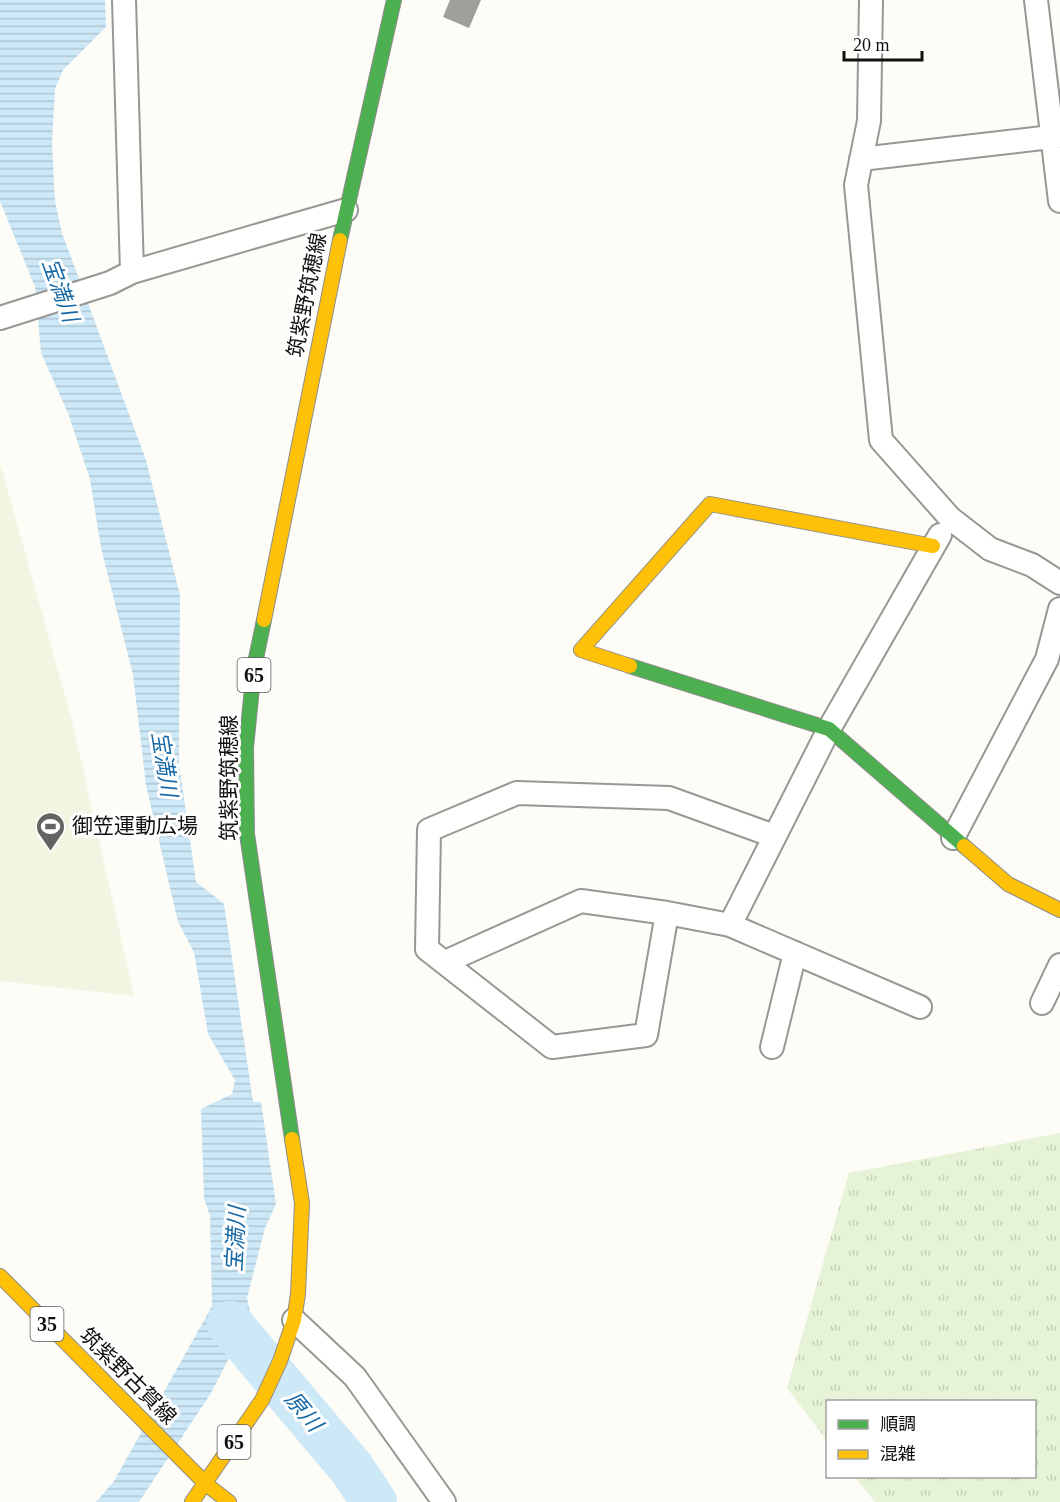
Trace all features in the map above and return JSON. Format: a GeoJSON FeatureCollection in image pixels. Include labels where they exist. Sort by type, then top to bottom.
{"type":"FeatureCollection","features":[{"type":"Feature","properties":{"kind":"main road","name":"筑紫野筑穂線"},"geometry":{"type":"LineString","coordinates":[[192,1502],[262,1400],[282,1357],[294,1320],[301,1264],[302,1203],[247,834],[246,748],[254,668],[346,210],[394,0]]}},
{"type":"Feature","properties":{"kind":"main road"},"geometry":{"type":"LineString","coordinates":[[933,546],[710,504],[581,650],[829,729],[1008,884],[1060,910]]}},
{"type":"Feature","properties":{"kind":"main road","name":"筑紫野古賀線"},"geometry":{"type":"LineString","coordinates":[[0,1276],[206,1484],[229,1502]]}},
{"type":"Feature","properties":{"kind":"street"},"geometry":{"type":"LineString","coordinates":[[124,0],[132,272]]}},
{"type":"Feature","properties":{"kind":"street"},"geometry":{"type":"LineString","coordinates":[[871,0],[869,121],[856,185],[881,440],[950,518],[990,549],[1032,565],[1060,583]]}},
{"type":"Feature","properties":{"kind":"street"},"geometry":{"type":"LineString","coordinates":[[1036,0],[1056,136],[1060,201]]}},
{"type":"Feature","properties":{"kind":"street"},"geometry":{"type":"LineString","coordinates":[[861,159],[1056,136]]}},
{"type":"Feature","properties":{"kind":"street"},"geometry":{"type":"LineString","coordinates":[[0,318],[110,283],[132,272],[346,210]]}},
{"type":"Feature","properties":{"kind":"street"},"geometry":{"type":"LineString","coordinates":[[729,925],[829,729],[950,518]]}},
{"type":"Feature","properties":{"kind":"street"},"geometry":{"type":"LineString","coordinates":[[953,838],[1047,659],[1060,609]]}},
{"type":"Feature","properties":{"kind":"street"},"geometry":{"type":"LineString","coordinates":[[667,913],[646,1035],[552,1047],[427,949],[429,830],[517,793],[669,798],[774,836]]}},
{"type":"Feature","properties":{"kind":"street"},"geometry":{"type":"LineString","coordinates":[[445,962],[581,902],[667,913],[729,925],[920,1007]]}},
{"type":"Feature","properties":{"kind":"street"},"geometry":{"type":"LineString","coordinates":[[772,1047],[795,953]]}},
{"type":"Feature","properties":{"kind":"street"},"geometry":{"type":"LineString","coordinates":[[1042,1003],[1060,965]]}},
{"type":"Feature","properties":{"kind":"street"},"geometry":{"type":"LineString","coordinates":[[294,1320],[355,1377],[444,1502]]}},
{"type":"Feature","properties":{"kind":"green space","name":"御笠運動広場"},"geometry":{"type":"Polygon","coordinates":[[[0,463],[72,721],[134,996],[0,981],[0,463]]]}},
{"type":"Feature","properties":{"kind":"green space"},"geometry":{"type":"Polygon","coordinates":[[[1060,1133],[1060,1502],[875,1502],[856,1478],[1036,1478],[1036,1400],[826,1400],[826,1440],[787,1388],[849,1173],[1060,1133]]]}},
{"type":"Feature","properties":{"kind":"water","name":"宝満川"},"geometry":{"type":"Polygon","coordinates":[[[0,0],[105,0],[106,27],[63,70],[55,89],[52,143],[55,201],[62,233],[146,460],[180,595],[179,764],[196,882],[224,904],[253,1102],[261,1102],[276,1204],[265,1228],[247,1298],[251,1316],[211,1393],[139,1502],[96,1502],[114,1481],[212,1306],[210,1216],[204,1198],[201,1109],[232,1094],[235,1080],[208,1034],[194,952],[178,922],[146,785],[133,675],[101,548],[90,479],[68,413],[41,353],[35,287],[0,201],[0,0]]]}},
{"type":"Feature","properties":{"kind":"building"},"geometry":{"type":"Polygon","coordinates":[[[450,0],[481,0],[469,28],[443,17],[450,0]]]}},
{"type":"Feature","properties":{"kind":"waterway","name":"原川"},"geometry":{"type":"LineString","coordinates":[[230,1324],[352,1469],[374,1502]]}},
{"type":"Feature","properties":{"kind":"traffic: fast"},"geometry":{"type":"LineString","coordinates":[[340,240],[394,0]]}},
{"type":"Feature","properties":{"kind":"traffic: fast"},"geometry":{"type":"LineString","coordinates":[[264,620],[254,668],[246,748],[247,834],[292,1139]]}},
{"type":"Feature","properties":{"kind":"traffic: fast"},"geometry":{"type":"LineString","coordinates":[[630,666],[829,729],[964,846]]}},
{"type":"Feature","properties":{"kind":"traffic: slow"},"geometry":{"type":"LineString","coordinates":[[264,620],[340,240]]}},
{"type":"Feature","properties":{"kind":"traffic: slow"},"geometry":{"type":"LineString","coordinates":[[630,666],[581,650],[710,504],[933,546]]}},
{"type":"Feature","properties":{"kind":"traffic: slow"},"geometry":{"type":"LineString","coordinates":[[964,846],[1008,884],[1060,910]]}},
{"type":"Feature","properties":{"kind":"traffic: slow"},"geometry":{"type":"LineString","coordinates":[[192,1502],[262,1400],[280,1361],[294,1320],[298,1294],[302,1203],[292,1139]]}},
{"type":"Feature","properties":{"kind":"traffic: slow"},"geometry":{"type":"LineString","coordinates":[[0,1276],[206,1484],[229,1502]]}},
{"type":"Feature","properties":{"kind":"place","name":"御笠運動広場"},"geometry":{"type":"Point","coordinates":[51,852]}}]}
